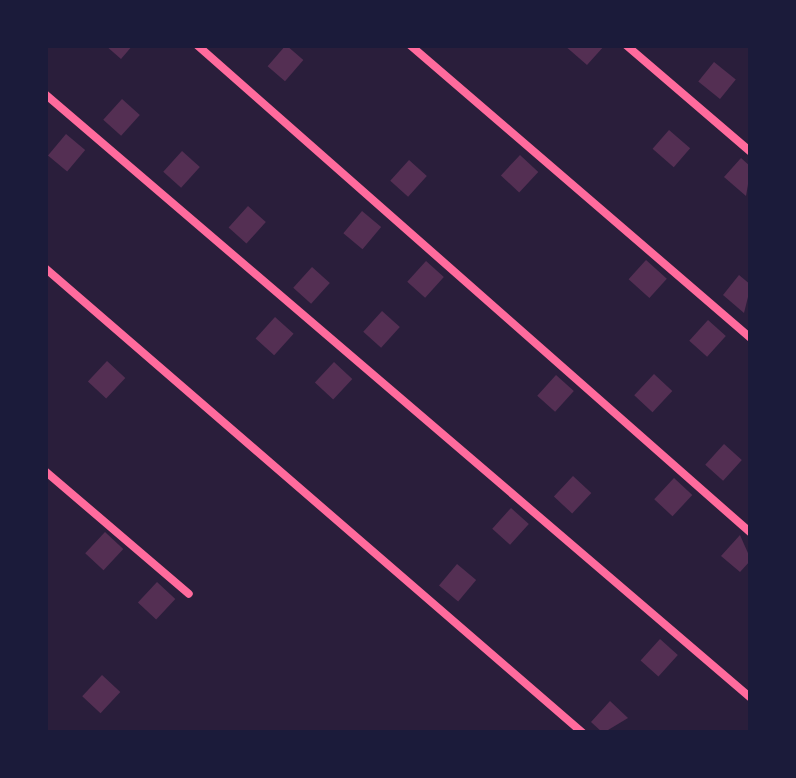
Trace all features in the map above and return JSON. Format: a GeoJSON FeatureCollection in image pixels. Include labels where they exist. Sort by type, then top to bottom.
{"type":"FeatureCollection","features":[{"type":"Feature","properties":{"kind":"lane"},"geometry":{"type":"LineString","coordinates":[[198,45],[751,533]]}},
{"type":"Feature","properties":{"kind":"lane"},"geometry":{"type":"LineString","coordinates":[[410,45],[751,338]]}},
{"type":"Feature","properties":{"kind":"lane"},"geometry":{"type":"LineString","coordinates":[[626,45],[751,152]]}},
{"type":"Feature","properties":{"kind":"lane"},"geometry":{"type":"LineString","coordinates":[[45,94],[751,698]]}},
{"type":"Feature","properties":{"kind":"lane"},"geometry":{"type":"LineString","coordinates":[[45,268],[583,733]]}},
{"type":"Feature","properties":{"kind":"lane"},"geometry":{"type":"LineString","coordinates":[[45,471],[189,594]]}},
{"type":"Feature","properties":{"kind":"shaded area"},"geometry":{"type":"Polygon","coordinates":[[[45,45],[751,45],[751,733],[45,733],[45,45]]]}},
{"type":"Feature","properties":{"kind":"building"},"geometry":{"type":"Polygon","coordinates":[[[105,45],[133,45],[121,59],[105,45]]]}},
{"type":"Feature","properties":{"kind":"building"},"geometry":{"type":"Polygon","coordinates":[[[286,45],[303,60],[285,81],[268,66],[286,45]]]}},
{"type":"Feature","properties":{"kind":"building"},"geometry":{"type":"Polygon","coordinates":[[[564,45],[605,45],[587,65],[564,45]]]}},
{"type":"Feature","properties":{"kind":"building"},"geometry":{"type":"Polygon","coordinates":[[[714,62],[736,80],[720,99],[698,81],[714,62]]]}},
{"type":"Feature","properties":{"kind":"building"},"geometry":{"type":"Polygon","coordinates":[[[122,99],[140,115],[121,136],[103,120],[122,99]]]}},
{"type":"Feature","properties":{"kind":"building"},"geometry":{"type":"Polygon","coordinates":[[[669,130],[690,148],[674,167],[653,149],[669,130]]]}},
{"type":"Feature","properties":{"kind":"building"},"geometry":{"type":"Polygon","coordinates":[[[66,134],[85,150],[67,172],[48,155],[66,134]]]}},
{"type":"Feature","properties":{"kind":"building"},"geometry":{"type":"Polygon","coordinates":[[[182,151],[200,167],[181,188],[163,172],[182,151]]]}},
{"type":"Feature","properties":{"kind":"building"},"geometry":{"type":"Polygon","coordinates":[[[520,155],[538,172],[519,193],[501,175],[520,155]]]}},
{"type":"Feature","properties":{"kind":"building"},"geometry":{"type":"Polygon","coordinates":[[[741,158],[751,167],[746,196],[724,177],[741,158]]]}},
{"type":"Feature","properties":{"kind":"building"},"geometry":{"type":"Polygon","coordinates":[[[409,160],[427,176],[408,197],[390,181],[409,160]]]}},
{"type":"Feature","properties":{"kind":"building"},"geometry":{"type":"Polygon","coordinates":[[[248,206],[266,222],[246,244],[229,228],[248,206]]]}},
{"type":"Feature","properties":{"kind":"building"},"geometry":{"type":"Polygon","coordinates":[[[362,211],[381,227],[363,249],[343,233],[362,211]]]}},
{"type":"Feature","properties":{"kind":"building"},"geometry":{"type":"Polygon","coordinates":[[[646,260],[667,279],[649,298],[629,279],[646,260]]]}},
{"type":"Feature","properties":{"kind":"building"},"geometry":{"type":"Polygon","coordinates":[[[426,261],[444,277],[425,298],[407,282],[426,261]]]}},
{"type":"Feature","properties":{"kind":"building"},"geometry":{"type":"Polygon","coordinates":[[[312,267],[330,283],[311,304],[293,288],[312,267]]]}},
{"type":"Feature","properties":{"kind":"building"},"geometry":{"type":"Polygon","coordinates":[[[739,275],[751,285],[744,313],[723,295],[739,275]]]}},
{"type":"Feature","properties":{"kind":"building"},"geometry":{"type":"Polygon","coordinates":[[[382,311],[400,327],[381,348],[363,332],[382,311]]]}},
{"type":"Feature","properties":{"kind":"building"},"geometry":{"type":"Polygon","coordinates":[[[275,317],[294,334],[274,355],[256,339],[275,317]]]}},
{"type":"Feature","properties":{"kind":"building"},"geometry":{"type":"Polygon","coordinates":[[[708,320],[726,336],[707,357],[689,341],[708,320]]]}},
{"type":"Feature","properties":{"kind":"building"},"geometry":{"type":"Polygon","coordinates":[[[107,361],[125,378],[106,399],[88,381],[107,361]]]}},
{"type":"Feature","properties":{"kind":"building"},"geometry":{"type":"Polygon","coordinates":[[[334,362],[352,379],[333,400],[315,382],[334,362]]]}},
{"type":"Feature","properties":{"kind":"building"},"geometry":{"type":"Polygon","coordinates":[[[654,374],[672,391],[653,412],[634,395],[654,374]]]}},
{"type":"Feature","properties":{"kind":"building"},"geometry":{"type":"Polygon","coordinates":[[[556,375],[574,391],[555,412],[537,396],[556,375]]]}},
{"type":"Feature","properties":{"kind":"building"},"geometry":{"type":"Polygon","coordinates":[[[724,444],[742,460],[723,481],[705,465],[724,444]]]}},
{"type":"Feature","properties":{"kind":"building"},"geometry":{"type":"Polygon","coordinates":[[[573,476],[591,493],[572,514],[554,496],[573,476]]]}},
{"type":"Feature","properties":{"kind":"building"},"geometry":{"type":"Polygon","coordinates":[[[674,478],[692,495],[673,516],[654,499],[674,478]]]}},
{"type":"Feature","properties":{"kind":"building"},"geometry":{"type":"Polygon","coordinates":[[[511,508],[529,524],[510,545],[492,529],[511,508]]]}},
{"type":"Feature","properties":{"kind":"building"},"geometry":{"type":"Polygon","coordinates":[[[105,532],[123,549],[104,570],[85,553],[105,532]]]}},
{"type":"Feature","properties":{"kind":"building"},"geometry":{"type":"Polygon","coordinates":[[[740,535],[751,560],[740,572],[721,556],[740,535]]]}},
{"type":"Feature","properties":{"kind":"building"},"geometry":{"type":"Polygon","coordinates":[[[457,564],[476,580],[458,602],[439,585],[457,564]]]}},
{"type":"Feature","properties":{"kind":"building"},"geometry":{"type":"Polygon","coordinates":[[[157,582],[175,599],[156,620],[138,602],[157,582]]]}},
{"type":"Feature","properties":{"kind":"building"},"geometry":{"type":"Polygon","coordinates":[[[660,639],[678,655],[658,677],[641,661],[660,639]]]}},
{"type":"Feature","properties":{"kind":"building"},"geometry":{"type":"Polygon","coordinates":[[[102,675],[120,692],[101,713],[82,696],[102,675]]]}},
{"type":"Feature","properties":{"kind":"building"},"geometry":{"type":"Polygon","coordinates":[[[610,701],[628,718],[603,733],[591,722],[610,701]]]}}]}
